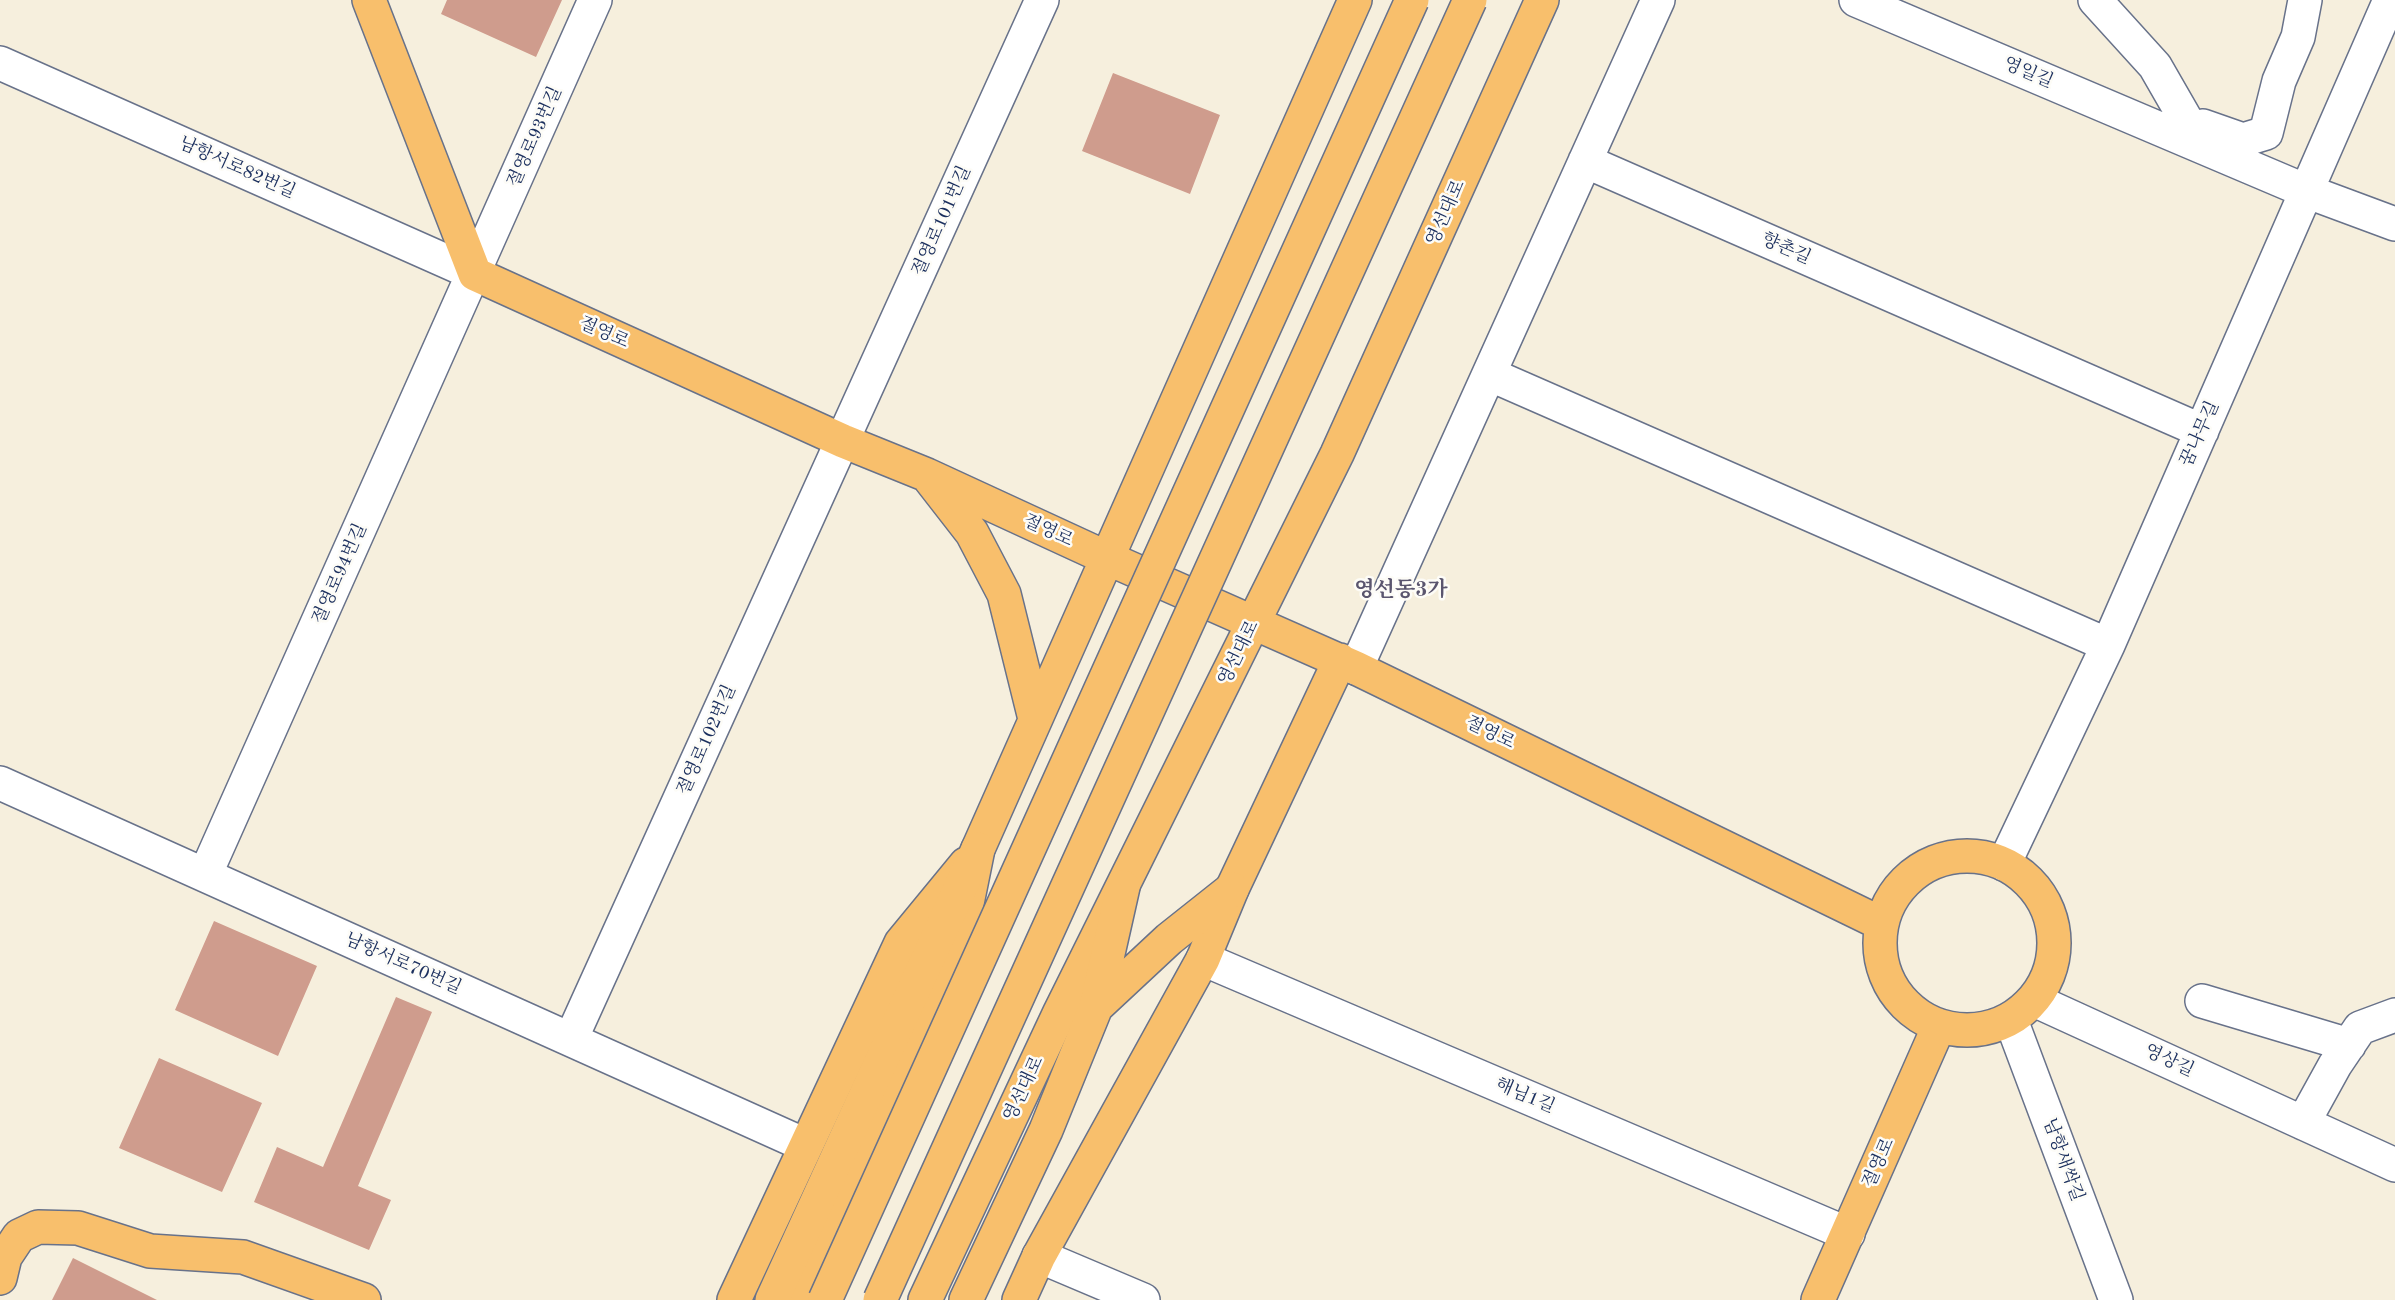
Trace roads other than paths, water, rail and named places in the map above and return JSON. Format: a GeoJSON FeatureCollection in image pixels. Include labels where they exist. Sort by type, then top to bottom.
{"type":"FeatureCollection","features":[{"type":"Feature","properties":{"kind":"main road"},"geometry":{"type":"LineString","coordinates":[[369,0],[474,274]]}},
{"type":"Feature","properties":{"kind":"main road"},"geometry":{"type":"LineString","coordinates":[[772,1300],[978,849],[1355,0]]}},
{"type":"Feature","properties":{"kind":"main road"},"geometry":{"type":"LineString","coordinates":[[825,1300],[1412,0]]}},
{"type":"Feature","properties":{"kind":"main road"},"geometry":{"type":"LineString","coordinates":[[880,1300],[1470,0]]}},
{"type":"Feature","properties":{"kind":"main road","name":"영선대로"},"geometry":{"type":"LineString","coordinates":[[925,1300],[1060,1012],[1337,454],[1542,0]]}},
{"type":"Feature","properties":{"kind":"main road","name":"절영로"},"geometry":{"type":"LineString","coordinates":[[474,274],[843,441],[927,475],[1107,558],[1348,664],[1882,924]]}},
{"type":"Feature","properties":{"kind":"main road"},"geometry":{"type":"LineString","coordinates":[[927,475],[972,533],[1004,594],[1035,719]]}},
{"type":"Feature","properties":{"kind":"main road"},"geometry":{"type":"LineString","coordinates":[[1019,1300],[1039,1256],[1203,959],[1232,889],[1348,664]]}},
{"type":"Feature","properties":{"kind":"main road"},"geometry":{"type":"LineString","coordinates":[[734,1300],[901,943],[978,849]]}},
{"type":"Feature","properties":{"kind":"main road"},"geometry":{"type":"LineString","coordinates":[[801,1300],[954,968],[978,849]]}},
{"type":"Feature","properties":{"kind":"main road"},"geometry":{"type":"LineString","coordinates":[[1953,857],[1979,857],[2004,864],[2031,882],[2048,909],[2055,940],[2051,972],[2023,1010],[1976,1030],[1940,1026],[1911,1011],[1891,986],[1881,956],[1882,924],[1891,900],[1907,880],[1929,865],[1953,857]]}},
{"type":"Feature","properties":{"kind":"main road"},"geometry":{"type":"LineString","coordinates":[[966,1300],[1046,1130],[1096,1006],[1123,887]]}},
{"type":"Feature","properties":{"kind":"main road"},"geometry":{"type":"LineString","coordinates":[[1096,1006],[1169,939],[1232,889]]}},
{"type":"Feature","properties":{"kind":"main road","name":"절영로"},"geometry":{"type":"LineString","coordinates":[[1818,1300],[1940,1026]]}},
{"type":"Feature","properties":{"kind":"main road"},"geometry":{"type":"LineString","coordinates":[[0,1278],[5,1257],[20,1236],[38,1227],[78,1228],[150,1251],[243,1257],[364,1300]]}},
{"type":"Feature","properties":{"kind":"street","name":"절영로93번길"},"geometry":{"type":"LineString","coordinates":[[474,274],[595,0]]}},
{"type":"Feature","properties":{"kind":"street","name":"절영로101번길"},"geometry":{"type":"LineString","coordinates":[[843,441],[1042,0]]}},
{"type":"Feature","properties":{"kind":"street"},"geometry":{"type":"LineString","coordinates":[[1348,664],[1489,374],[1658,0]]}},
{"type":"Feature","properties":{"kind":"street","name":"영일길"},"geometry":{"type":"LineString","coordinates":[[1856,0],[2224,148],[2306,191],[2395,224]]}},
{"type":"Feature","properties":{"kind":"street"},"geometry":{"type":"LineString","coordinates":[[2095,0],[2155,66],[2186,118],[2224,148]]}},
{"type":"Feature","properties":{"kind":"street"},"geometry":{"type":"LineString","coordinates":[[2224,148],[2266,132],[2279,81],[2298,37],[2305,0]]}},
{"type":"Feature","properties":{"kind":"street","name":"꿈나무길"},"geometry":{"type":"LineString","coordinates":[[2004,864],[2108,645],[2390,0]]}},
{"type":"Feature","properties":{"kind":"street","name":"남항서로82번길"},"geometry":{"type":"LineString","coordinates":[[0,63],[474,274]]}},
{"type":"Feature","properties":{"kind":"street"},"geometry":{"type":"LineString","coordinates":[[2186,118],[2224,148]]}},
{"type":"Feature","properties":{"kind":"street","name":"향촌길"},"geometry":{"type":"LineString","coordinates":[[1585,161],[2202,431]]}},
{"type":"Feature","properties":{"kind":"street","name":"절영로94번길"},"geometry":{"type":"LineString","coordinates":[[205,875],[474,274]]}},
{"type":"Feature","properties":{"kind":"street"},"geometry":{"type":"LineString","coordinates":[[1489,374],[2108,645]]}},
{"type":"Feature","properties":{"kind":"street","name":"절영로102번길"},"geometry":{"type":"LineString","coordinates":[[571,1039],[843,441]]}},
{"type":"Feature","properties":{"kind":"street","name":"남항서로70번길"},"geometry":{"type":"LineString","coordinates":[[0,783],[805,1145]]}},
{"type":"Feature","properties":{"kind":"street","name":"해님1길"},"geometry":{"type":"LineString","coordinates":[[1203,959],[1848,1234]]}},
{"type":"Feature","properties":{"kind":"street"},"geometry":{"type":"LineString","coordinates":[[2202,1001],[2349,1045]]}},
{"type":"Feature","properties":{"kind":"street","name":"영상길"},"geometry":{"type":"LineString","coordinates":[[2023,1010],[2303,1123],[2395,1165]]}},
{"type":"Feature","properties":{"kind":"street","name":"남항새싹길"},"geometry":{"type":"LineString","coordinates":[[2023,1010],[2116,1300]]}},
{"type":"Feature","properties":{"kind":"street"},"geometry":{"type":"LineString","coordinates":[[2303,1123],[2360,1028],[2395,1015]]}},
{"type":"Feature","properties":{"kind":"street"},"geometry":{"type":"LineString","coordinates":[[1039,1256],[1143,1300]]}},
{"type":"Feature","properties":{"kind":"district","name":"영선동3가"},"geometry":{"type":"Point","coordinates":[1401,590]}}]}
